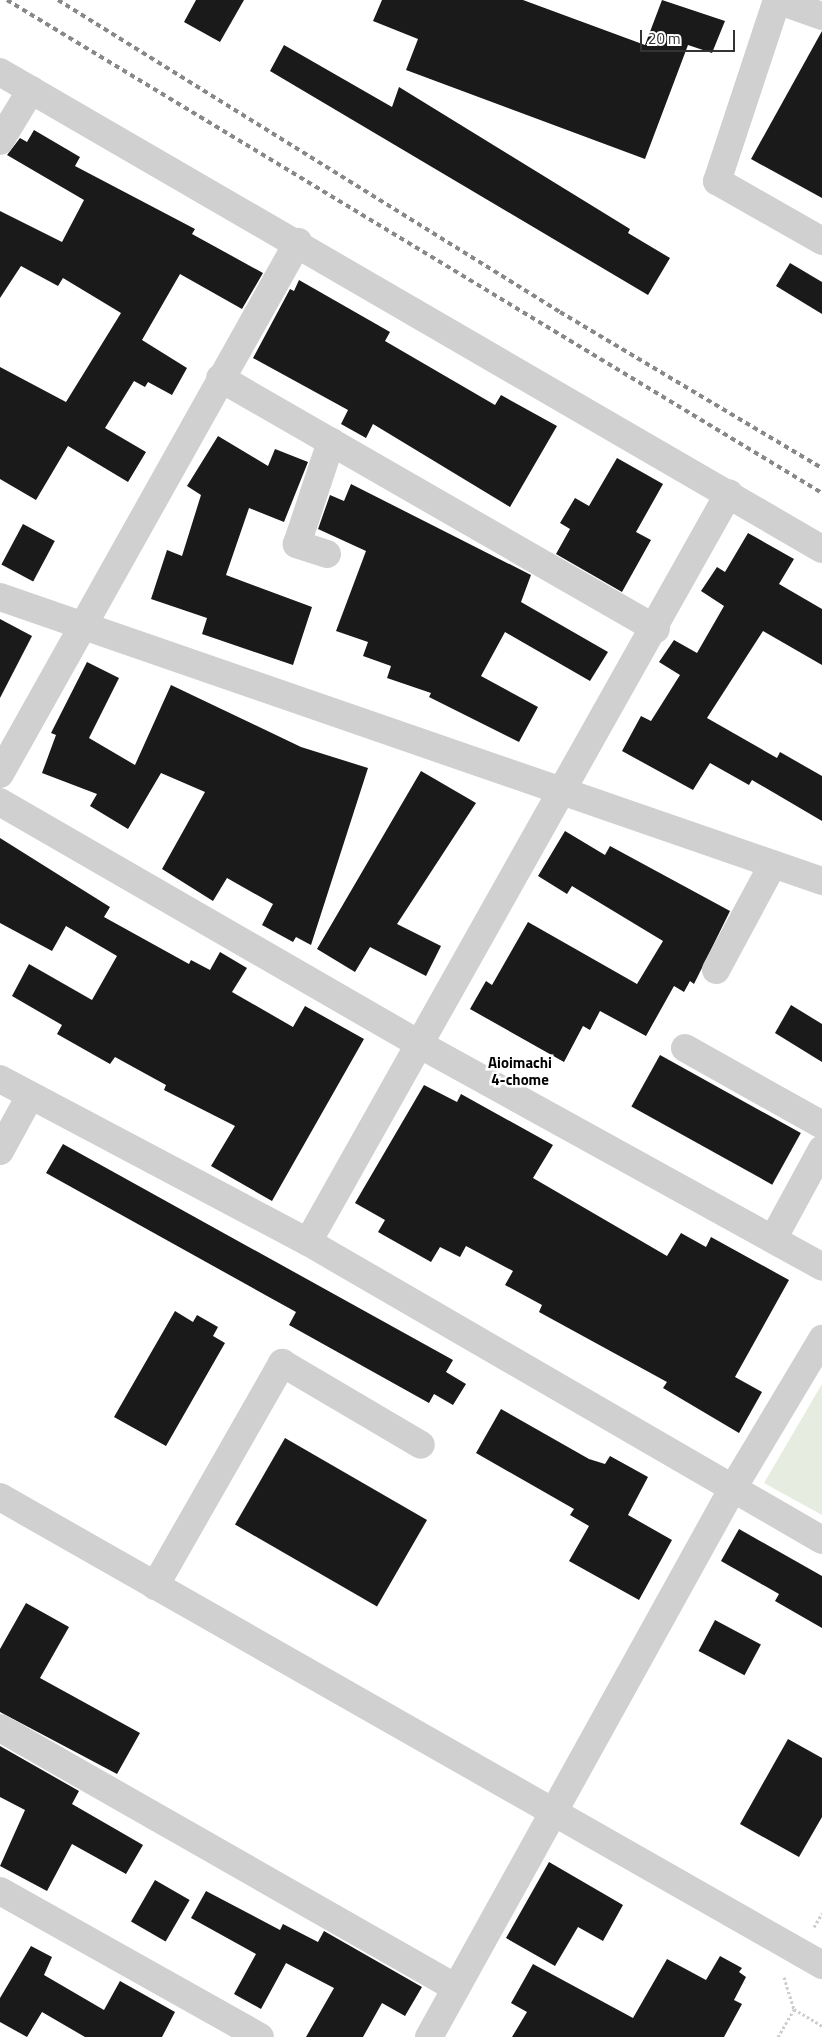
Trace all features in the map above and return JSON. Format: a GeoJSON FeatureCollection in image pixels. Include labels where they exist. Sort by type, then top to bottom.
{"type":"FeatureCollection","features":[{"type":"Feature","properties":{"kind":"street"},"geometry":{"type":"LineString","coordinates":[[822,16],[777,0],[717,181],[822,241]]}},
{"type":"Feature","properties":{"kind":"street"},"geometry":{"type":"LineString","coordinates":[[0,72],[298,242],[822,549]]}},
{"type":"Feature","properties":{"kind":"street"},"geometry":{"type":"LineString","coordinates":[[0,141],[31,90]]}},
{"type":"Feature","properties":{"kind":"street"},"geometry":{"type":"LineString","coordinates":[[0,774],[220,378],[298,242]]}},
{"type":"Feature","properties":{"kind":"street"},"geometry":{"type":"LineString","coordinates":[[220,378],[656,629]]}},
{"type":"Feature","properties":{"kind":"street"},"geometry":{"type":"LineString","coordinates":[[327,554],[297,544],[331,442]]}},
{"type":"Feature","properties":{"kind":"street"},"geometry":{"type":"LineString","coordinates":[[308,1242],[417,1042],[561,789],[656,629],[729,493]]}},
{"type":"Feature","properties":{"kind":"street"},"geometry":{"type":"LineString","coordinates":[[0,598],[561,789],[822,881]]}},
{"type":"Feature","properties":{"kind":"street"},"geometry":{"type":"LineString","coordinates":[[0,802],[417,1042],[822,1267]]}},
{"type":"Feature","properties":{"kind":"street"},"geometry":{"type":"LineString","coordinates":[[716,970],[773,864]]}},
{"type":"Feature","properties":{"kind":"street"},"geometry":{"type":"LineString","coordinates":[[685,1048],[822,1125]]}},
{"type":"Feature","properties":{"kind":"street"},"geometry":{"type":"LineString","coordinates":[[0,1079],[308,1242],[822,1540]]}},
{"type":"Feature","properties":{"kind":"street"},"geometry":{"type":"LineString","coordinates":[[0,1151],[30,1096]]}},
{"type":"Feature","properties":{"kind":"street"},"geometry":{"type":"LineString","coordinates":[[773,1239],[822,1149]]}},
{"type":"Feature","properties":{"kind":"street"},"geometry":{"type":"LineString","coordinates":[[429,2037],[551,1813],[733,1488],[822,1339]]}},
{"type":"Feature","properties":{"kind":"street"},"geometry":{"type":"LineString","coordinates":[[155,1586],[282,1363],[421,1445]]}},
{"type":"Feature","properties":{"kind":"street"},"geometry":{"type":"LineString","coordinates":[[0,1497],[551,1813],[822,1965]]}},
{"type":"Feature","properties":{"kind":"street"},"geometry":{"type":"LineString","coordinates":[[0,1728],[456,1988]]}},
{"type":"Feature","properties":{"kind":"street"},"geometry":{"type":"LineString","coordinates":[[0,1891],[260,2037]]}},
{"type":"Feature","properties":{"kind":"path"},"geometry":{"type":"LineString","coordinates":[[778,2037],[794,2009]]}},
{"type":"Feature","properties":{"kind":"shaded area"},"geometry":{"type":"Polygon","coordinates":[[[822,1384],[822,1515],[764,1483],[822,1384]]]}},
{"type":"Feature","properties":{"kind":"building"},"geometry":{"type":"Polygon","coordinates":[[[196,0],[244,0],[220,42],[184,22],[196,0]]]}},
{"type":"Feature","properties":{"kind":"building"},"geometry":{"type":"Polygon","coordinates":[[[382,0],[523,0],[645,45],[662,0],[725,21],[712,53],[688,45],[645,159],[406,70],[418,39],[373,21],[382,0]]]}},
{"type":"Feature","properties":{"kind":"building"},"geometry":{"type":"Polygon","coordinates":[[[822,31],[822,198],[751,159],[822,31]]]}},
{"type":"Feature","properties":{"kind":"building"},"geometry":{"type":"Polygon","coordinates":[[[284,45],[392,107],[399,87],[630,229],[628,233],[670,258],[648,295],[270,71],[284,45]]]}},
{"type":"Feature","properties":{"kind":"building"},"geometry":{"type":"Polygon","coordinates":[[[34,130],[80,157],[75,166],[195,229],[192,234],[263,273],[242,309],[180,274],[142,340],[187,368],[172,395],[148,382],[145,387],[134,381],[105,428],[146,452],[128,482],[68,446],[36,500],[0,479],[0,367],[66,402],[121,313],[63,278],[58,286],[21,266],[0,298],[0,211],[62,242],[84,200],[7,155],[20,138],[27,142],[34,130]]]}},
{"type":"Feature","properties":{"kind":"building"},"geometry":{"type":"Polygon","coordinates":[[[790,263],[822,282],[822,314],[776,286],[790,263]]]}},
{"type":"Feature","properties":{"kind":"building"},"geometry":{"type":"Polygon","coordinates":[[[299,280],[390,332],[385,341],[495,405],[501,395],[557,426],[510,507],[373,424],[366,438],[341,424],[348,410],[253,358],[290,289],[294,291],[299,280]]]}},
{"type":"Feature","properties":{"kind":"building"},"geometry":{"type":"Polygon","coordinates":[[[218,436],[268,466],[275,449],[308,462],[284,522],[249,508],[226,575],[312,607],[293,665],[202,634],[207,618],[151,599],[167,550],[182,556],[201,495],[187,486],[218,436]]]}},
{"type":"Feature","properties":{"kind":"building"},"geometry":{"type":"Polygon","coordinates":[[[617,458],[663,484],[636,532],[651,540],[622,592],[556,554],[570,529],[560,523],[575,498],[589,506],[617,458]]]}},
{"type":"Feature","properties":{"kind":"building"},"geometry":{"type":"Polygon","coordinates":[[[351,484],[531,575],[521,602],[608,652],[590,681],[505,632],[481,676],[538,707],[519,742],[429,697],[431,693],[387,678],[391,666],[363,656],[368,642],[336,631],[366,551],[318,529],[330,495],[344,501],[351,484]]]}},
{"type":"Feature","properties":{"kind":"building"},"geometry":{"type":"Polygon","coordinates":[[[23,524],[55,541],[33,582],[1,565],[23,524]]]}},
{"type":"Feature","properties":{"kind":"building"},"geometry":{"type":"Polygon","coordinates":[[[748,533],[794,559],[779,584],[822,609],[822,665],[763,631],[707,718],[777,758],[780,752],[822,776],[822,821],[752,780],[749,785],[710,763],[693,790],[622,751],[641,716],[651,721],[680,675],[659,662],[674,640],[697,653],[724,606],[701,591],[717,567],[725,572],[748,533]]]}},
{"type":"Feature","properties":{"kind":"building"},"geometry":{"type":"Polygon","coordinates":[[[0,619],[32,636],[0,698],[0,619]]]}},
{"type":"Feature","properties":{"kind":"building"},"geometry":{"type":"Polygon","coordinates":[[[87,662],[119,678],[89,738],[135,765],[171,685],[301,747],[368,768],[311,945],[296,937],[293,942],[262,925],[273,904],[227,878],[213,901],[162,869],[205,792],[161,773],[128,829],[90,806],[97,794],[42,773],[56,735],[51,733],[87,662]]]}},
{"type":"Feature","properties":{"kind":"building"},"geometry":{"type":"Polygon","coordinates":[[[421,771],[476,803],[397,924],[441,946],[426,976],[370,947],[355,972],[317,949],[421,771]]]}},
{"type":"Feature","properties":{"kind":"building"},"geometry":{"type":"Polygon","coordinates":[[[565,831],[605,855],[610,846],[730,911],[694,984],[690,981],[684,992],[674,986],[646,1036],[600,1011],[590,1030],[583,1026],[564,1062],[470,1009],[486,981],[492,985],[528,922],[637,984],[663,941],[572,886],[567,894],[538,876],[565,831]]]}},
{"type":"Feature","properties":{"kind":"building"},"geometry":{"type":"Polygon","coordinates":[[[0,838],[110,907],[104,917],[189,964],[191,960],[210,970],[220,952],[247,968],[232,992],[293,1027],[305,1006],[364,1039],[272,1201],[211,1166],[235,1126],[164,1090],[166,1085],[115,1057],[110,1064],[57,1034],[62,1025],[12,996],[29,964],[92,1000],[117,956],[66,926],[52,951],[0,923],[0,838]]]}},
{"type":"Feature","properties":{"kind":"building"},"geometry":{"type":"Polygon","coordinates":[[[791,1005],[822,1024],[822,1062],[775,1033],[791,1005]]]}},
{"type":"Feature","properties":{"kind":"building"},"geometry":{"type":"Polygon","coordinates":[[[660,1055],[801,1133],[772,1185],[631,1107],[660,1055]]]}},
{"type":"Feature","properties":{"kind":"building"},"geometry":{"type":"Polygon","coordinates":[[[424,1085],[457,1102],[461,1094],[553,1145],[533,1178],[667,1256],[681,1233],[706,1247],[711,1237],[789,1280],[735,1377],[762,1392],[739,1433],[663,1388],[667,1382],[539,1312],[542,1305],[505,1285],[513,1271],[466,1246],[460,1257],[440,1247],[431,1262],[378,1232],[385,1220],[355,1203],[424,1085]]]}},
{"type":"Feature","properties":{"kind":"building"},"geometry":{"type":"Polygon","coordinates":[[[63,1144],[453,1360],[446,1372],[466,1384],[453,1405],[434,1394],[429,1403],[289,1325],[296,1312],[46,1173],[63,1144]]]}},
{"type":"Feature","properties":{"kind":"building"},"geometry":{"type":"Polygon","coordinates":[[[175,1311],[193,1322],[197,1315],[218,1327],[213,1336],[225,1343],[166,1446],[114,1417],[175,1311]]]}},
{"type":"Feature","properties":{"kind":"building"},"geometry":{"type":"Polygon","coordinates":[[[501,1409],[589,1459],[605,1464],[610,1456],[648,1477],[628,1515],[672,1540],[639,1600],[569,1561],[589,1526],[570,1515],[574,1509],[476,1453],[501,1409]]]}},
{"type":"Feature","properties":{"kind":"building"},"geometry":{"type":"Polygon","coordinates":[[[285,1438],[427,1520],[377,1607],[235,1525],[285,1438]]]}},
{"type":"Feature","properties":{"kind":"building"},"geometry":{"type":"Polygon","coordinates":[[[739,1529],[822,1576],[822,1628],[775,1601],[779,1594],[721,1561],[739,1529]]]}},
{"type":"Feature","properties":{"kind":"building"},"geometry":{"type":"Polygon","coordinates":[[[26,1603],[69,1627],[40,1678],[140,1733],[117,1774],[0,1712],[0,1649],[26,1603]]]}},
{"type":"Feature","properties":{"kind":"building"},"geometry":{"type":"Polygon","coordinates":[[[715,1620],[761,1644],[744,1675],[699,1651],[715,1620]]]}},
{"type":"Feature","properties":{"kind":"building"},"geometry":{"type":"Polygon","coordinates":[[[788,1739],[822,1758],[822,1817],[799,1857],[740,1824],[788,1739]]]}},
{"type":"Feature","properties":{"kind":"building"},"geometry":{"type":"Polygon","coordinates":[[[0,1746],[79,1791],[72,1804],[143,1845],[126,1874],[72,1844],[47,1891],[0,1866],[25,1810],[0,1797],[0,1746]]]}},
{"type":"Feature","properties":{"kind":"building"},"geometry":{"type":"Polygon","coordinates":[[[549,1862],[623,1905],[603,1941],[578,1927],[555,1966],[506,1938],[549,1862]]]}},
{"type":"Feature","properties":{"kind":"building"},"geometry":{"type":"Polygon","coordinates":[[[155,1880],[190,1900],[166,1942],[131,1922],[155,1880]]]}},
{"type":"Feature","properties":{"kind":"building"},"geometry":{"type":"Polygon","coordinates":[[[206,1891],[280,1930],[283,1924],[318,1942],[324,1931],[422,1987],[405,2016],[382,2003],[363,2037],[306,2037],[334,1988],[286,1963],[261,2009],[234,1994],[256,1954],[191,1918],[206,1891]]]}},
{"type":"Feature","properties":{"kind":"building"},"geometry":{"type":"Polygon","coordinates":[[[31,1946],[52,1957],[44,1975],[104,2010],[120,1981],[175,2012],[162,2037],[85,2037],[42,2012],[27,2037],[0,2022],[0,1998],[31,1946]]]}},
{"type":"Feature","properties":{"kind":"building"},"geometry":{"type":"Polygon","coordinates":[[[720,1956],[742,1968],[739,1972],[746,1977],[734,2000],[742,2004],[724,2037],[512,2037],[527,2012],[511,2003],[533,1964],[633,2018],[667,1959],[706,1980],[720,1956]]]}},
{"type":"Feature","properties":{"kind":"railway"},"geometry":{"type":"LineString","coordinates":[[7,0],[822,493]]}},
{"type":"Feature","properties":{"kind":"railway"},"geometry":{"type":"LineString","coordinates":[[58,0],[560,312],[822,468]]}},
{"type":"Feature","properties":{"kind":"district","name":"Aioimachi 4-chome"},"geometry":{"type":"Point","coordinates":[520,1070]}}]}
